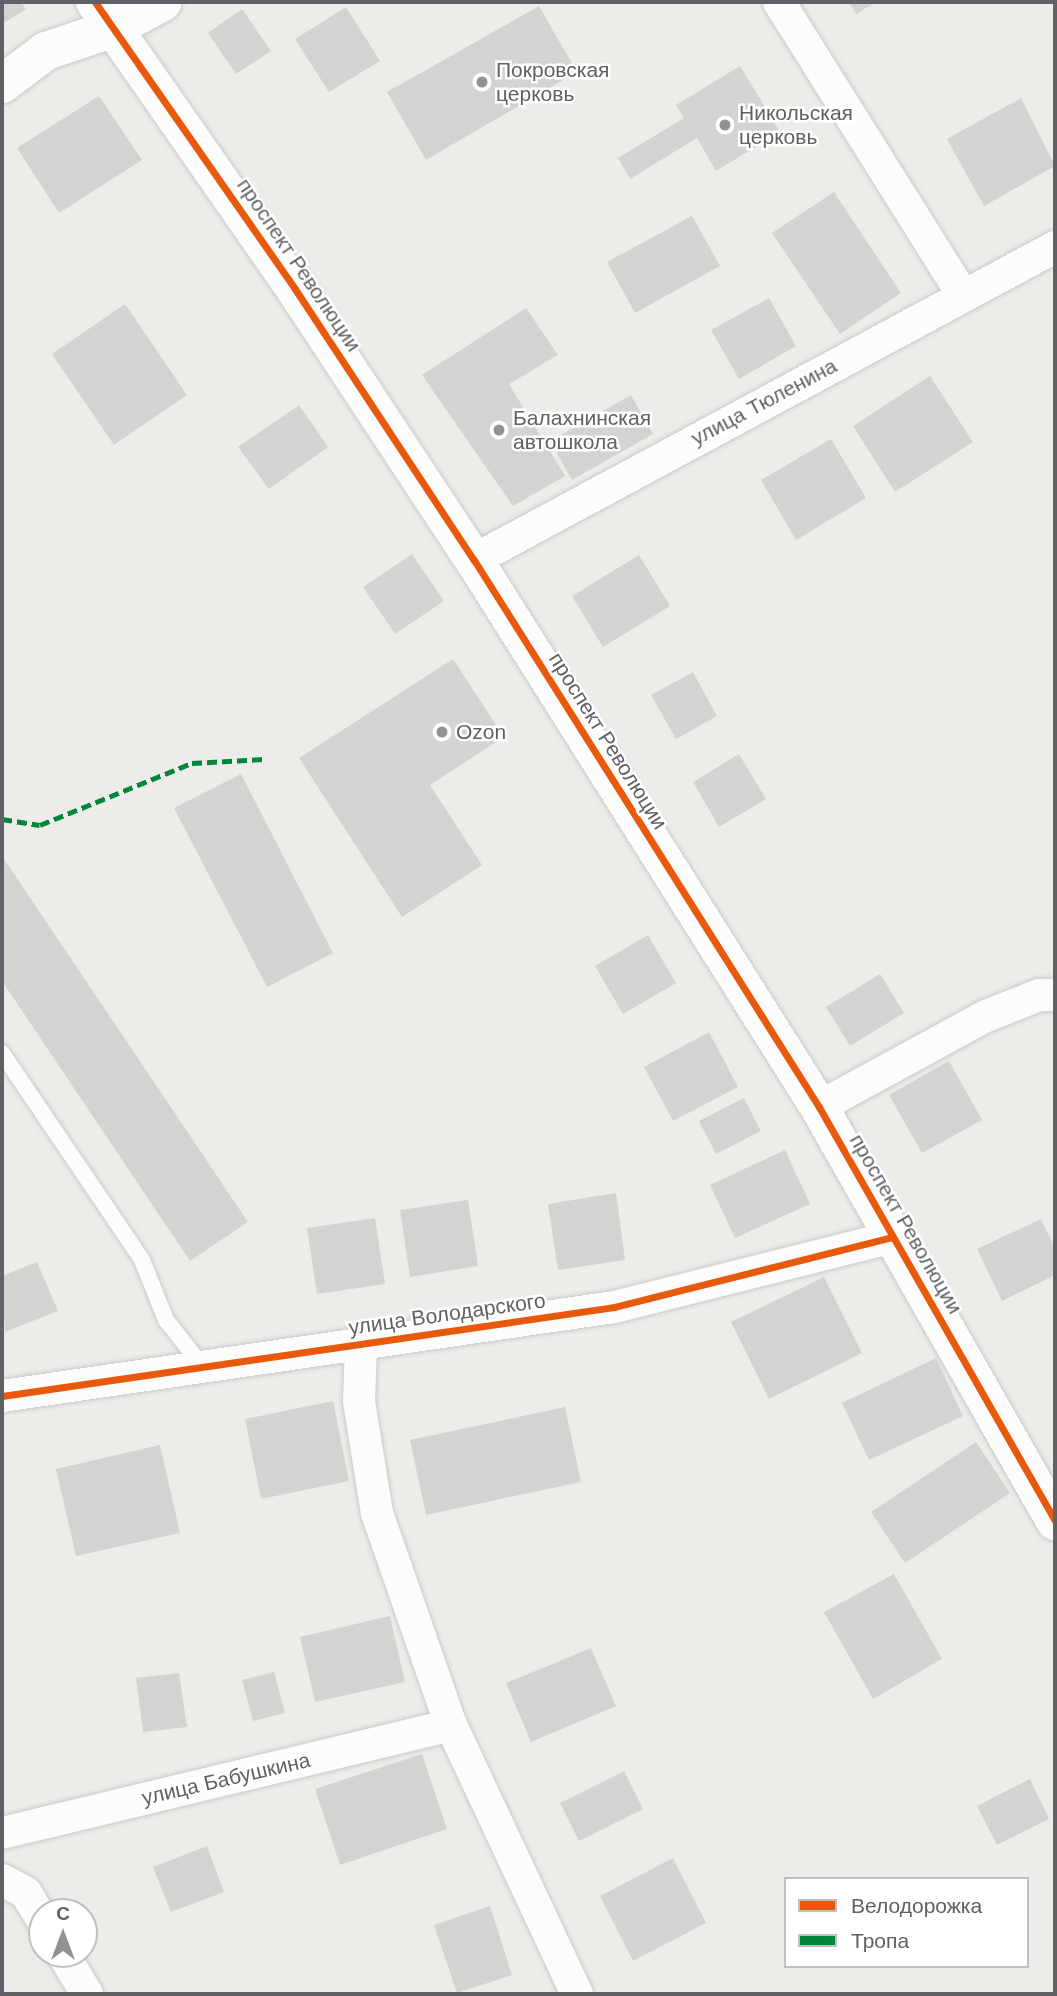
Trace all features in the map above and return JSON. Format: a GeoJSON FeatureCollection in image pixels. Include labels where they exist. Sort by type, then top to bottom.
{"type":"FeatureCollection","features":[{"type":"Feature","properties":{"kind":"street"},"geometry":{"type":"LineString","coordinates":[[2,84],[46,51],[105,15],[163,2]]}},
{"type":"Feature","properties":{"kind":"street"},"geometry":{"type":"LineString","coordinates":[[779,2],[962,294]]}},
{"type":"Feature","properties":{"kind":"street","name":"проспект Революции"},"geometry":{"type":"LineString","coordinates":[[105,15],[279,265],[474,559],[819,1107],[1055,1521]]}},
{"type":"Feature","properties":{"kind":"street","name":"улица Тюленина"},"geometry":{"type":"LineString","coordinates":[[474,559],[962,294],[1055,247]]}},
{"type":"Feature","properties":{"kind":"street"},"geometry":{"type":"LineString","coordinates":[[819,1107],[986,1016],[1039,995],[1055,995]]}},
{"type":"Feature","properties":{"kind":"street","name":"улица Володарского"},"geometry":{"type":"LineString","coordinates":[[2,1396],[614,1307],[892,1237]]}},
{"type":"Feature","properties":{"kind":"street"},"geometry":{"type":"LineString","coordinates":[[361,1344],[359,1401],[377,1513],[451,1725],[577,1994]]}},
{"type":"Feature","properties":{"kind":"street","name":"улица Бабушкина"},"geometry":{"type":"LineString","coordinates":[[2,1833],[451,1725]]}},
{"type":"Feature","properties":{"kind":"street"},"geometry":{"type":"LineString","coordinates":[[2,1880],[26,1893],[29,1898]]}},
{"type":"Feature","properties":{"kind":"street"},"geometry":{"type":"LineString","coordinates":[[71,1968],[87,1994]]}},
{"type":"Feature","properties":{"kind":"lane"},"geometry":{"type":"LineString","coordinates":[[2,1053],[142,1260],[166,1320],[203,1367]]}},
{"type":"Feature","properties":{"kind":"building"},"geometry":{"type":"Polygon","coordinates":[[[2,2],[21,2],[26,9],[2,24],[2,2]]]}},
{"type":"Feature","properties":{"kind":"building"},"geometry":{"type":"Polygon","coordinates":[[[849,2],[876,2],[856,14],[849,2]]]}},
{"type":"Feature","properties":{"kind":"building","name":"Покровская церковь"},"geometry":{"type":"Polygon","coordinates":[[[539,6],[577,72],[426,160],[387,92],[539,6]]]}},
{"type":"Feature","properties":{"kind":"building"},"geometry":{"type":"Polygon","coordinates":[[[346,7],[380,61],[329,92],[295,39],[346,7]]]}},
{"type":"Feature","properties":{"kind":"building"},"geometry":{"type":"Polygon","coordinates":[[[242,9],[271,51],[236,74],[208,33],[242,9]]]}},
{"type":"Feature","properties":{"kind":"building","name":"Никольская церковь"},"geometry":{"type":"Polygon","coordinates":[[[740,66],[780,132],[716,171],[697,138],[630,179],[618,158],[684,118],[676,105],[740,66]]]}},
{"type":"Feature","properties":{"kind":"building"},"geometry":{"type":"Polygon","coordinates":[[[99,96],[142,160],[59,213],[17,148],[99,96]]]}},
{"type":"Feature","properties":{"kind":"building"},"geometry":{"type":"Polygon","coordinates":[[[1021,98],[1055,166],[984,206],[947,139],[1021,98]]]}},
{"type":"Feature","properties":{"kind":"building"},"geometry":{"type":"Polygon","coordinates":[[[834,192],[901,293],[840,334],[772,233],[834,192]]]}},
{"type":"Feature","properties":{"kind":"building"},"geometry":{"type":"Polygon","coordinates":[[[692,216],[720,266],[635,313],[607,262],[692,216]]]}},
{"type":"Feature","properties":{"kind":"building"},"geometry":{"type":"Polygon","coordinates":[[[769,298],[796,346],[739,379],[711,330],[769,298]]]}},
{"type":"Feature","properties":{"kind":"building"},"geometry":{"type":"Polygon","coordinates":[[[125,304],[187,395],[114,445],[52,354],[125,304]]]}},
{"type":"Feature","properties":{"kind":"building","name":"Балахнинская автошкола"},"geometry":{"type":"Polygon","coordinates":[[[526,308],[558,355],[509,384],[565,476],[513,506],[422,375],[526,308]]]}},
{"type":"Feature","properties":{"kind":"building"},"geometry":{"type":"Polygon","coordinates":[[[930,376],[973,442],[895,492],[853,426],[930,376]]]}},
{"type":"Feature","properties":{"kind":"building"},"geometry":{"type":"Polygon","coordinates":[[[631,395],[653,434],[572,480],[550,441],[631,395]]]}},
{"type":"Feature","properties":{"kind":"building"},"geometry":{"type":"Polygon","coordinates":[[[299,405],[328,447],[269,489],[238,447],[299,405]]]}},
{"type":"Feature","properties":{"kind":"building"},"geometry":{"type":"Polygon","coordinates":[[[831,439],[866,498],[796,540],[761,480],[831,439]]]}},
{"type":"Feature","properties":{"kind":"building"},"geometry":{"type":"Polygon","coordinates":[[[412,554],[444,601],[395,634],[363,587],[412,554]]]}},
{"type":"Feature","properties":{"kind":"building"},"geometry":{"type":"Polygon","coordinates":[[[639,555],[670,606],[603,647],[572,596],[639,555]]]}},
{"type":"Feature","properties":{"kind":"building"},"geometry":{"type":"Polygon","coordinates":[[[453,659],[504,737],[430,785],[482,865],[402,917],[299,758],[453,659]]]}},
{"type":"Feature","properties":{"kind":"building"},"geometry":{"type":"Polygon","coordinates":[[[693,672],[717,716],[676,739],[651,695],[693,672]]]}},
{"type":"Feature","properties":{"kind":"building"},"geometry":{"type":"Polygon","coordinates":[[[739,754],[766,799],[719,827],[693,782],[739,754]]]}},
{"type":"Feature","properties":{"kind":"building"},"geometry":{"type":"Polygon","coordinates":[[[241,774],[333,953],[267,987],[174,808],[241,774]]]}},
{"type":"Feature","properties":{"kind":"building"},"geometry":{"type":"Polygon","coordinates":[[[2,856],[248,1222],[190,1261],[2,981],[2,856]]]}},
{"type":"Feature","properties":{"kind":"building"},"geometry":{"type":"Polygon","coordinates":[[[648,935],[676,983],[623,1014],[595,966],[648,935]]]}},
{"type":"Feature","properties":{"kind":"building"},"geometry":{"type":"Polygon","coordinates":[[[880,974],[904,1013],[850,1046],[826,1007],[880,974]]]}},
{"type":"Feature","properties":{"kind":"building"},"geometry":{"type":"Polygon","coordinates":[[[709,1032],[738,1087],[673,1121],[644,1067],[709,1032]]]}},
{"type":"Feature","properties":{"kind":"building"},"geometry":{"type":"Polygon","coordinates":[[[949,1061],[982,1120],[922,1153],[889,1095],[949,1061]]]}},
{"type":"Feature","properties":{"kind":"building"},"geometry":{"type":"Polygon","coordinates":[[[744,1098],[761,1131],[716,1154],[699,1121],[744,1098]]]}},
{"type":"Feature","properties":{"kind":"building"},"geometry":{"type":"Polygon","coordinates":[[[785,1150],[810,1204],[735,1238],[710,1185],[785,1150]]]}},
{"type":"Feature","properties":{"kind":"building"},"geometry":{"type":"Polygon","coordinates":[[[616,1193],[625,1260],[558,1270],[548,1204],[616,1193]]]}},
{"type":"Feature","properties":{"kind":"building"},"geometry":{"type":"Polygon","coordinates":[[[468,1200],[478,1266],[410,1277],[400,1210],[468,1200]]]}},
{"type":"Feature","properties":{"kind":"building"},"geometry":{"type":"Polygon","coordinates":[[[375,1218],[385,1284],[317,1294],[307,1228],[375,1218]]]}},
{"type":"Feature","properties":{"kind":"building"},"geometry":{"type":"Polygon","coordinates":[[[1041,1219],[1055,1248],[1055,1275],[1002,1301],[977,1249],[1041,1219]]]}},
{"type":"Feature","properties":{"kind":"building"},"geometry":{"type":"Polygon","coordinates":[[[37,1262],[58,1311],[5,1332],[2,1276],[37,1262]]]}},
{"type":"Feature","properties":{"kind":"building"},"geometry":{"type":"Polygon","coordinates":[[[824,1277],[862,1353],[769,1399],[731,1322],[824,1277]]]}},
{"type":"Feature","properties":{"kind":"building"},"geometry":{"type":"Polygon","coordinates":[[[936,1358],[963,1416],[869,1460],[842,1403],[936,1358]]]}},
{"type":"Feature","properties":{"kind":"building"},"geometry":{"type":"Polygon","coordinates":[[[333,1401],[349,1481],[261,1499],[245,1419],[333,1401]]]}},
{"type":"Feature","properties":{"kind":"building"},"geometry":{"type":"Polygon","coordinates":[[[565,1407],[581,1482],[426,1515],[410,1440],[565,1407]]]}},
{"type":"Feature","properties":{"kind":"building"},"geometry":{"type":"Polygon","coordinates":[[[976,1442],[1010,1493],[905,1563],[871,1512],[976,1442]]]}},
{"type":"Feature","properties":{"kind":"building"},"geometry":{"type":"Polygon","coordinates":[[[160,1445],[180,1533],[76,1556],[56,1469],[160,1445]]]}},
{"type":"Feature","properties":{"kind":"building"},"geometry":{"type":"Polygon","coordinates":[[[894,1574],[942,1659],[873,1699],[824,1612],[894,1574]]]}},
{"type":"Feature","properties":{"kind":"building"},"geometry":{"type":"Polygon","coordinates":[[[390,1616],[405,1682],[315,1702],[300,1637],[390,1616]]]}},
{"type":"Feature","properties":{"kind":"building"},"geometry":{"type":"Polygon","coordinates":[[[591,1648],[616,1706],[531,1742],[506,1683],[591,1648]]]}},
{"type":"Feature","properties":{"kind":"building"},"geometry":{"type":"Polygon","coordinates":[[[274,1672],[285,1713],[253,1721],[242,1680],[274,1672]]]}},
{"type":"Feature","properties":{"kind":"building"},"geometry":{"type":"Polygon","coordinates":[[[179,1673],[187,1727],[143,1732],[136,1678],[179,1673]]]}},
{"type":"Feature","properties":{"kind":"building"},"geometry":{"type":"Polygon","coordinates":[[[422,1754],[447,1829],[340,1865],[315,1789],[422,1754]]]}},
{"type":"Feature","properties":{"kind":"building"},"geometry":{"type":"Polygon","coordinates":[[[624,1771],[643,1809],[579,1841],[560,1803],[624,1771]]]}},
{"type":"Feature","properties":{"kind":"building"},"geometry":{"type":"Polygon","coordinates":[[[1030,1779],[1049,1819],[997,1845],[977,1806],[1030,1779]]]}},
{"type":"Feature","properties":{"kind":"building"},"geometry":{"type":"Polygon","coordinates":[[[207,1846],[224,1892],[171,1912],[153,1867],[207,1846]]]}},
{"type":"Feature","properties":{"kind":"building"},"geometry":{"type":"Polygon","coordinates":[[[673,1858],[706,1923],[633,1961],[600,1896],[673,1858]]]}},
{"type":"Feature","properties":{"kind":"building"},"geometry":{"type":"Polygon","coordinates":[[[490,1906],[512,1975],[457,1993],[434,1925],[490,1906]]]}},
{"type":"Feature","properties":{"kind":"marked path"},"geometry":{"type":"LineString","coordinates":[[2,819],[40,825],[192,763],[264,759]]}},
{"type":"Feature","properties":{"kind":"cycle path"},"geometry":{"type":"LineString","coordinates":[[95,2],[295,289],[474,560],[819,1107],[1055,1521]]}},
{"type":"Feature","properties":{"kind":"cycle path"},"geometry":{"type":"LineString","coordinates":[[2,1396],[614,1307],[892,1237]]}},
{"type":"Feature","properties":{"kind":"place","name":"Покровская церковь"},"geometry":{"type":"Point","coordinates":[482,82]}},
{"type":"Feature","properties":{"kind":"place","name":"Никольская церковь"},"geometry":{"type":"Point","coordinates":[725,125]}},
{"type":"Feature","properties":{"kind":"place","name":"Балахнинская автошкола"},"geometry":{"type":"Point","coordinates":[499,430]}},
{"type":"Feature","properties":{"kind":"place","name":"Ozon"},"geometry":{"type":"Point","coordinates":[442,732]}}]}
